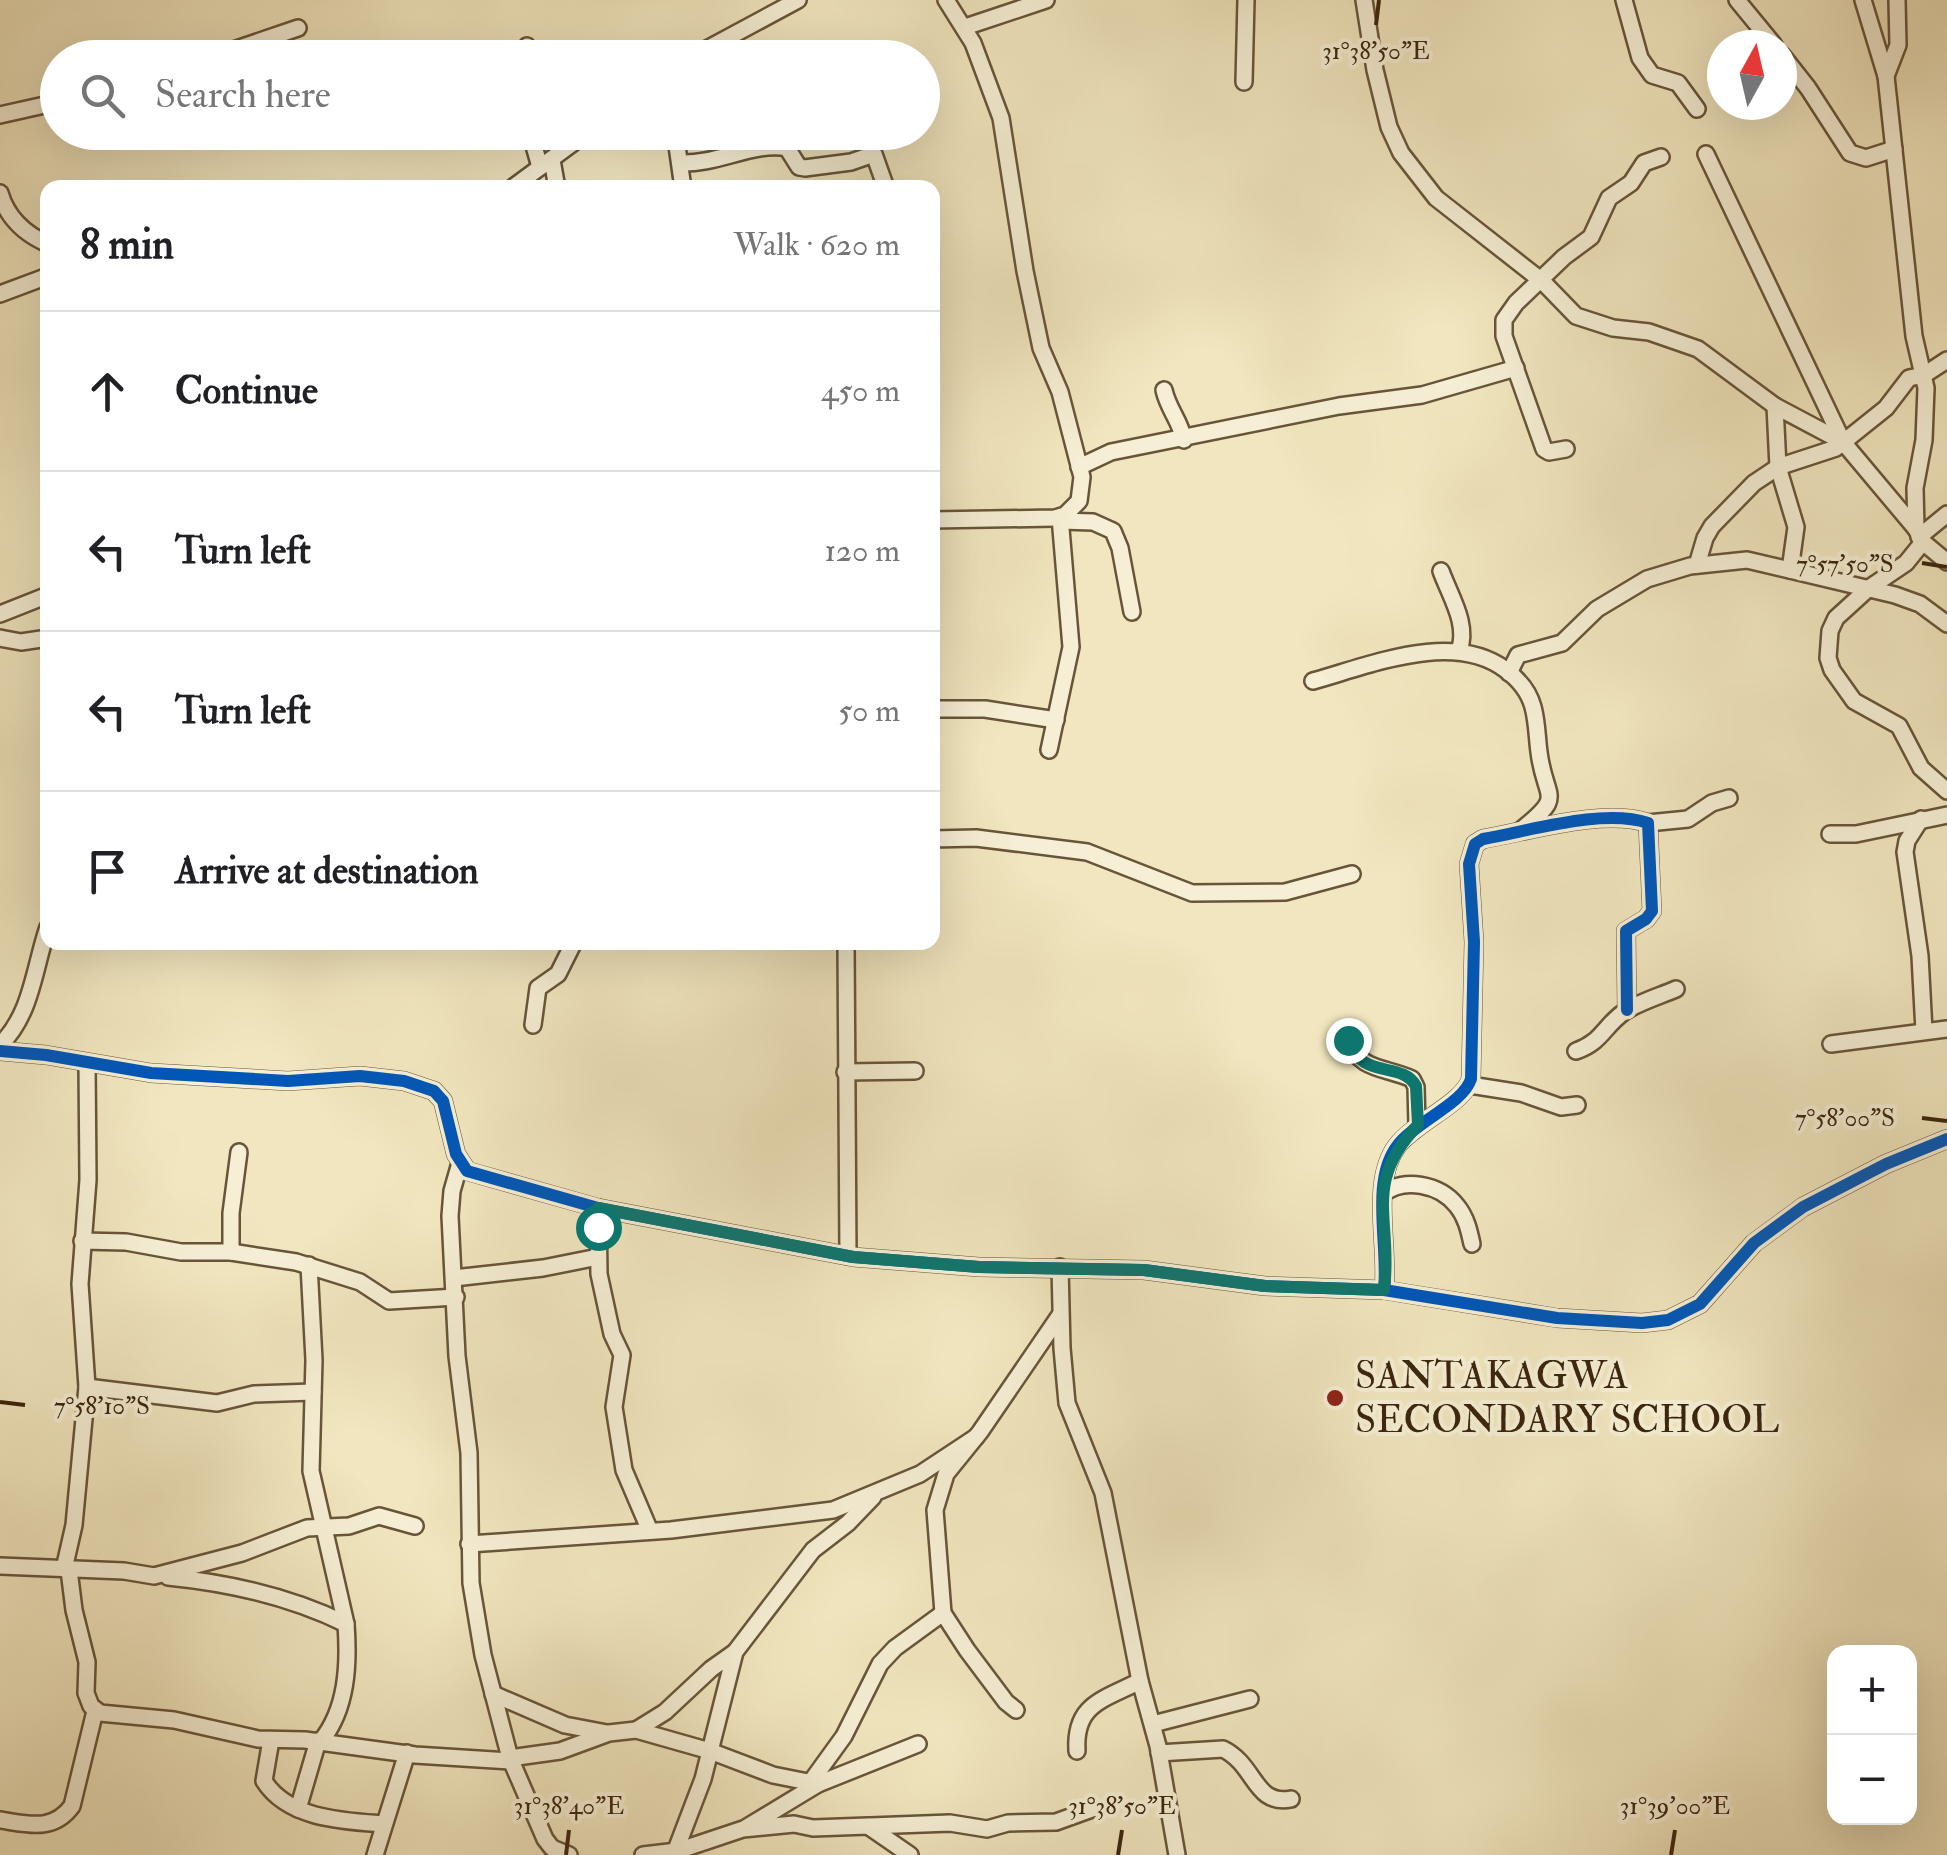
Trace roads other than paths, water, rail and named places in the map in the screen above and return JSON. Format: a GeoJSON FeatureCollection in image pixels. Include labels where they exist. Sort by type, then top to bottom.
{"type":"FeatureCollection","features":[{"type":"Feature","properties":{"kind":"street"},"geometry":{"type":"LineString","coordinates":[[724,40],[798,0]]}},
{"type":"Feature","properties":{"kind":"street"},"geometry":{"type":"LineString","coordinates":[[946,0],[965,27],[1001,118],[1040,348],[1060,392],[1080,467],[1079,501],[1060,519]]}},
{"type":"Feature","properties":{"kind":"street"},"geometry":{"type":"LineString","coordinates":[[965,27],[1046,0]]}},
{"type":"Feature","properties":{"kind":"street"},"geometry":{"type":"LineString","coordinates":[[1244,82],[1246,0]]}},
{"type":"Feature","properties":{"kind":"street"},"geometry":{"type":"LineString","coordinates":[[1364,0],[1381,100],[1401,153],[1436,198],[1542,281],[1576,316],[1698,348],[1776,406],[1843,442]]}},
{"type":"Feature","properties":{"kind":"street"},"geometry":{"type":"LineString","coordinates":[[1624,0],[1640,58],[1652,75],[1678,82],[1697,109]]}},
{"type":"Feature","properties":{"kind":"street"},"geometry":{"type":"LineString","coordinates":[[1737,0],[1762,30]]}},
{"type":"Feature","properties":{"kind":"street"},"geometry":{"type":"LineString","coordinates":[[1863,0],[1886,76],[1914,336],[1924,374],[1926,418],[1915,488],[1920,536]]}},
{"type":"Feature","properties":{"kind":"street"},"geometry":{"type":"LineString","coordinates":[[1886,76],[1898,45],[1897,0]]}},
{"type":"Feature","properties":{"kind":"street"},"geometry":{"type":"LineString","coordinates":[[263,40],[298,28]]}},
{"type":"Feature","properties":{"kind":"street"},"geometry":{"type":"LineString","coordinates":[[1797,75],[1850,153],[1866,158],[1894,149]]}},
{"type":"Feature","properties":{"kind":"street"},"geometry":{"type":"LineString","coordinates":[[0,115],[40,106]]}},
{"type":"Feature","properties":{"kind":"street"},"geometry":{"type":"LineString","coordinates":[[539,150],[553,180]]}},
{"type":"Feature","properties":{"kind":"street"},"geometry":{"type":"LineString","coordinates":[[523,180],[564,150]]}},
{"type":"Feature","properties":{"kind":"street"},"geometry":{"type":"LineString","coordinates":[[678,150],[682,180]]}},
{"type":"Feature","properties":{"kind":"street"},"geometry":{"type":"LineString","coordinates":[[680,163],[709,162],[758,150]]}},
{"type":"Feature","properties":{"kind":"street"},"geometry":{"type":"LineString","coordinates":[[788,150],[799,167],[806,168],[851,162],[874,154],[883,180]]}},
{"type":"Feature","properties":{"kind":"street"},"geometry":{"type":"LineString","coordinates":[[1706,154],[1843,442],[1920,536],[1947,562]]}},
{"type":"Feature","properties":{"kind":"street"},"geometry":{"type":"LineString","coordinates":[[1566,449],[1544,450],[1504,336],[1504,320],[1564,257],[1591,236],[1609,198],[1631,182],[1644,163],[1661,156]]}},
{"type":"Feature","properties":{"kind":"street"},"geometry":{"type":"LineString","coordinates":[[0,193],[4,208],[40,240]]}},
{"type":"Feature","properties":{"kind":"street"},"geometry":{"type":"LineString","coordinates":[[0,294],[40,279]]}},
{"type":"Feature","properties":{"kind":"street"},"geometry":{"type":"LineString","coordinates":[[1698,565],[1704,538],[1712,526],[1754,483],[1778,467],[1836,448],[1886,408],[1910,378],[1947,360]]}},
{"type":"Feature","properties":{"kind":"street"},"geometry":{"type":"LineString","coordinates":[[1080,467],[1110,452],[1322,409],[1434,393],[1516,368]]}},
{"type":"Feature","properties":{"kind":"street"},"geometry":{"type":"LineString","coordinates":[[1164,390],[1184,440]]}},
{"type":"Feature","properties":{"kind":"street"},"geometry":{"type":"LineString","coordinates":[[1776,406],[1778,467],[1796,527],[1790,570]]}},
{"type":"Feature","properties":{"kind":"street"},"geometry":{"type":"LineString","coordinates":[[1947,514],[1920,536],[1906,563],[1847,606],[1830,631],[1828,658],[1854,701],[1899,726],[1921,768],[1947,790]]}},
{"type":"Feature","properties":{"kind":"street"},"geometry":{"type":"LineString","coordinates":[[1049,750],[1071,647],[1060,519]]}},
{"type":"Feature","properties":{"kind":"street"},"geometry":{"type":"LineString","coordinates":[[940,520],[1060,519],[1093,522],[1113,531],[1132,612]]}},
{"type":"Feature","properties":{"kind":"street"},"geometry":{"type":"LineString","coordinates":[[1509,672],[1518,655],[1562,643],[1588,615],[1634,584],[1698,565],[1747,560],[1869,588],[1920,604],[1947,624]]}},
{"type":"Feature","properties":{"kind":"street"},"geometry":{"type":"LineString","coordinates":[[1441,571],[1458,608],[1460,651]]}},
{"type":"Feature","properties":{"kind":"street"},"geometry":{"type":"LineString","coordinates":[[0,614],[40,598]]}},
{"type":"Feature","properties":{"kind":"street"},"geometry":{"type":"LineString","coordinates":[[0,638],[21,642],[40,639]]}},
{"type":"Feature","properties":{"kind":"street"},"geometry":{"type":"LineString","coordinates":[[1313,680],[1433,651],[1460,651],[1489,658],[1509,672],[1522,685],[1533,707],[1550,801],[1548,808],[1519,831]]}},
{"type":"Feature","properties":{"kind":"street"},"geometry":{"type":"LineString","coordinates":[[940,710],[985,709],[1056,720]]}},
{"type":"Feature","properties":{"kind":"street"},"geometry":{"type":"LineString","coordinates":[[1470,1085],[1474,942],[1471,852],[1475,844],[1483,838],[1612,817],[1648,823],[1688,818],[1729,798]]}},
{"type":"Feature","properties":{"kind":"street"},"geometry":{"type":"LineString","coordinates":[[1830,834],[1856,834],[1947,815]]}},
{"type":"Feature","properties":{"kind":"street"},"geometry":{"type":"LineString","coordinates":[[1921,819],[1904,852],[1920,956],[1924,1031]]}},
{"type":"Feature","properties":{"kind":"street"},"geometry":{"type":"LineString","coordinates":[[1628,1010],[1626,932],[1646,919],[1653,900],[1648,823]]}},
{"type":"Feature","properties":{"kind":"street"},"geometry":{"type":"LineString","coordinates":[[940,839],[976,838],[1087,852],[1192,893],[1286,892],[1352,874]]}},
{"type":"Feature","properties":{"kind":"street"},"geometry":{"type":"LineString","coordinates":[[42,950],[26,1008],[0,1048],[151,1073],[288,1080],[360,1076],[423,1086],[443,1101],[460,1164],[467,1171],[598,1208],[848,1256],[979,1267],[1144,1270],[1265,1286],[1384,1290],[1556,1318],[1642,1323],[1668,1320],[1700,1304],[1754,1243],[1830,1191],[1947,1140]]}},
{"type":"Feature","properties":{"kind":"street"},"geometry":{"type":"LineString","coordinates":[[532,1025],[538,988],[558,974],[570,950]]}},
{"type":"Feature","properties":{"kind":"street"},"geometry":{"type":"LineString","coordinates":[[846,950],[848,1256]]}},
{"type":"Feature","properties":{"kind":"street"},"geometry":{"type":"LineString","coordinates":[[1576,1051],[1595,1043],[1605,1028],[1628,1010],[1676,989]]}},
{"type":"Feature","properties":{"kind":"street"},"geometry":{"type":"LineString","coordinates":[[1831,1044],[1947,1029]]}},
{"type":"Feature","properties":{"kind":"street"},"geometry":{"type":"LineString","coordinates":[[1348,1040],[1355,1056],[1366,1064],[1412,1079],[1416,1086],[1418,1125]]}},
{"type":"Feature","properties":{"kind":"street"},"geometry":{"type":"LineString","coordinates":[[0,1820],[39,1825],[51,1824],[66,1815],[72,1806],[95,1711],[86,1693],[87,1662],[66,1570],[87,1387],[80,1284],[88,1180],[87,1063]]}},
{"type":"Feature","properties":{"kind":"street"},"geometry":{"type":"LineString","coordinates":[[845,1072],[915,1071]]}},
{"type":"Feature","properties":{"kind":"street"},"geometry":{"type":"LineString","coordinates":[[1384,1290],[1387,1266],[1383,1194],[1390,1159],[1418,1125],[1470,1085],[1521,1092],[1561,1107],[1577,1106]]}},
{"type":"Feature","properties":{"kind":"street"},"geometry":{"type":"LineString","coordinates":[[231,1252],[231,1213],[239,1152]]}},
{"type":"Feature","properties":{"kind":"street"},"geometry":{"type":"LineString","coordinates":[[460,1164],[451,1204],[457,1356],[469,1453],[469,1544],[476,1611],[510,1760],[555,1851]]}},
{"type":"Feature","properties":{"kind":"street"},"geometry":{"type":"LineString","coordinates":[[1383,1194],[1394,1185],[1404,1184],[1442,1193],[1466,1220],[1472,1244]]}},
{"type":"Feature","properties":{"kind":"street"},"geometry":{"type":"LineString","coordinates":[[598,1208],[598,1257],[604,1301],[622,1355],[614,1407],[624,1470],[650,1531]]}},
{"type":"Feature","properties":{"kind":"street"},"geometry":{"type":"LineString","coordinates":[[82,1241],[126,1242],[181,1252],[231,1252],[308,1265],[360,1282],[389,1301],[456,1297]]}},
{"type":"Feature","properties":{"kind":"street"},"geometry":{"type":"LineString","coordinates":[[454,1278],[598,1257]]}},
{"type":"Feature","properties":{"kind":"street"},"geometry":{"type":"LineString","coordinates":[[298,1809],[320,1741],[332,1728],[341,1706],[346,1624],[311,1471],[313,1392],[308,1265]]}},
{"type":"Feature","properties":{"kind":"street"},"geometry":{"type":"LineString","coordinates":[[1060,1268],[1068,1403],[1103,1494],[1140,1681],[1160,1753],[1177,1855]]}},
{"type":"Feature","properties":{"kind":"street"},"geometry":{"type":"LineString","coordinates":[[1016,1710],[1006,1702],[943,1613],[935,1528],[939,1491],[946,1474],[1060,1314]]}},
{"type":"Feature","properties":{"kind":"street"},"geometry":{"type":"LineString","coordinates":[[87,1387],[217,1403],[254,1394],[313,1392]]}},
{"type":"Feature","properties":{"kind":"street"},"geometry":{"type":"LineString","coordinates":[[469,1544],[781,1519],[833,1510],[920,1474],[976,1437]]}},
{"type":"Feature","properties":{"kind":"street"},"geometry":{"type":"LineString","coordinates":[[636,1730],[665,1712],[735,1652],[813,1550],[848,1523],[876,1494]]}},
{"type":"Feature","properties":{"kind":"street"},"geometry":{"type":"LineString","coordinates":[[154,1576],[242,1553],[295,1530],[348,1526],[379,1516],[415,1526]]}},
{"type":"Feature","properties":{"kind":"street"},"geometry":{"type":"LineString","coordinates":[[0,1566],[124,1570],[219,1582],[290,1602],[346,1624]]}},
{"type":"Feature","properties":{"kind":"street"},"geometry":{"type":"LineString","coordinates":[[814,1783],[844,1736],[880,1664],[943,1613]]}},
{"type":"Feature","properties":{"kind":"street"},"geometry":{"type":"LineString","coordinates":[[675,1853],[710,1751],[735,1652]]}},
{"type":"Feature","properties":{"kind":"street"},"geometry":{"type":"LineString","coordinates":[[1077,1751],[1076,1731],[1082,1715],[1140,1681]]}},
{"type":"Feature","properties":{"kind":"street"},"geometry":{"type":"LineString","coordinates":[[493,1694],[565,1725],[609,1733]]}},
{"type":"Feature","properties":{"kind":"street"},"geometry":{"type":"LineString","coordinates":[[1153,1724],[1250,1699]]}},
{"type":"Feature","properties":{"kind":"street"},"geometry":{"type":"LineString","coordinates":[[95,1711],[174,1720],[235,1736],[510,1760],[560,1751],[609,1733],[636,1730],[710,1751],[773,1776],[814,1783]]}},
{"type":"Feature","properties":{"kind":"street"},"geometry":{"type":"LineString","coordinates":[[271,1740],[264,1781],[274,1793],[298,1809],[326,1817],[384,1824]]}},
{"type":"Feature","properties":{"kind":"street"},"geometry":{"type":"LineString","coordinates":[[744,1829],[814,1783],[918,1744]]}},
{"type":"Feature","properties":{"kind":"street"},"geometry":{"type":"LineString","coordinates":[[1160,1753],[1224,1748],[1252,1773],[1264,1796],[1278,1802],[1291,1799]]}},
{"type":"Feature","properties":{"kind":"street"},"geometry":{"type":"LineString","coordinates":[[375,1855],[407,1754]]}},
{"type":"Feature","properties":{"kind":"street"},"geometry":{"type":"LineString","coordinates":[[643,1855],[675,1853],[744,1829],[794,1824],[813,1828],[950,1823],[987,1829],[1008,1823],[1056,1822],[1092,1809]]}},
{"type":"Feature","properties":{"kind":"street"},"geometry":{"type":"LineString","coordinates":[[868,1826],[910,1855]]}},
{"type":"Feature","properties":{"kind":"place","name":"SANTAKAGWA SECONDARY SCHOOL"},"geometry":{"type":"Point","coordinates":[1335,1398]}}]}
